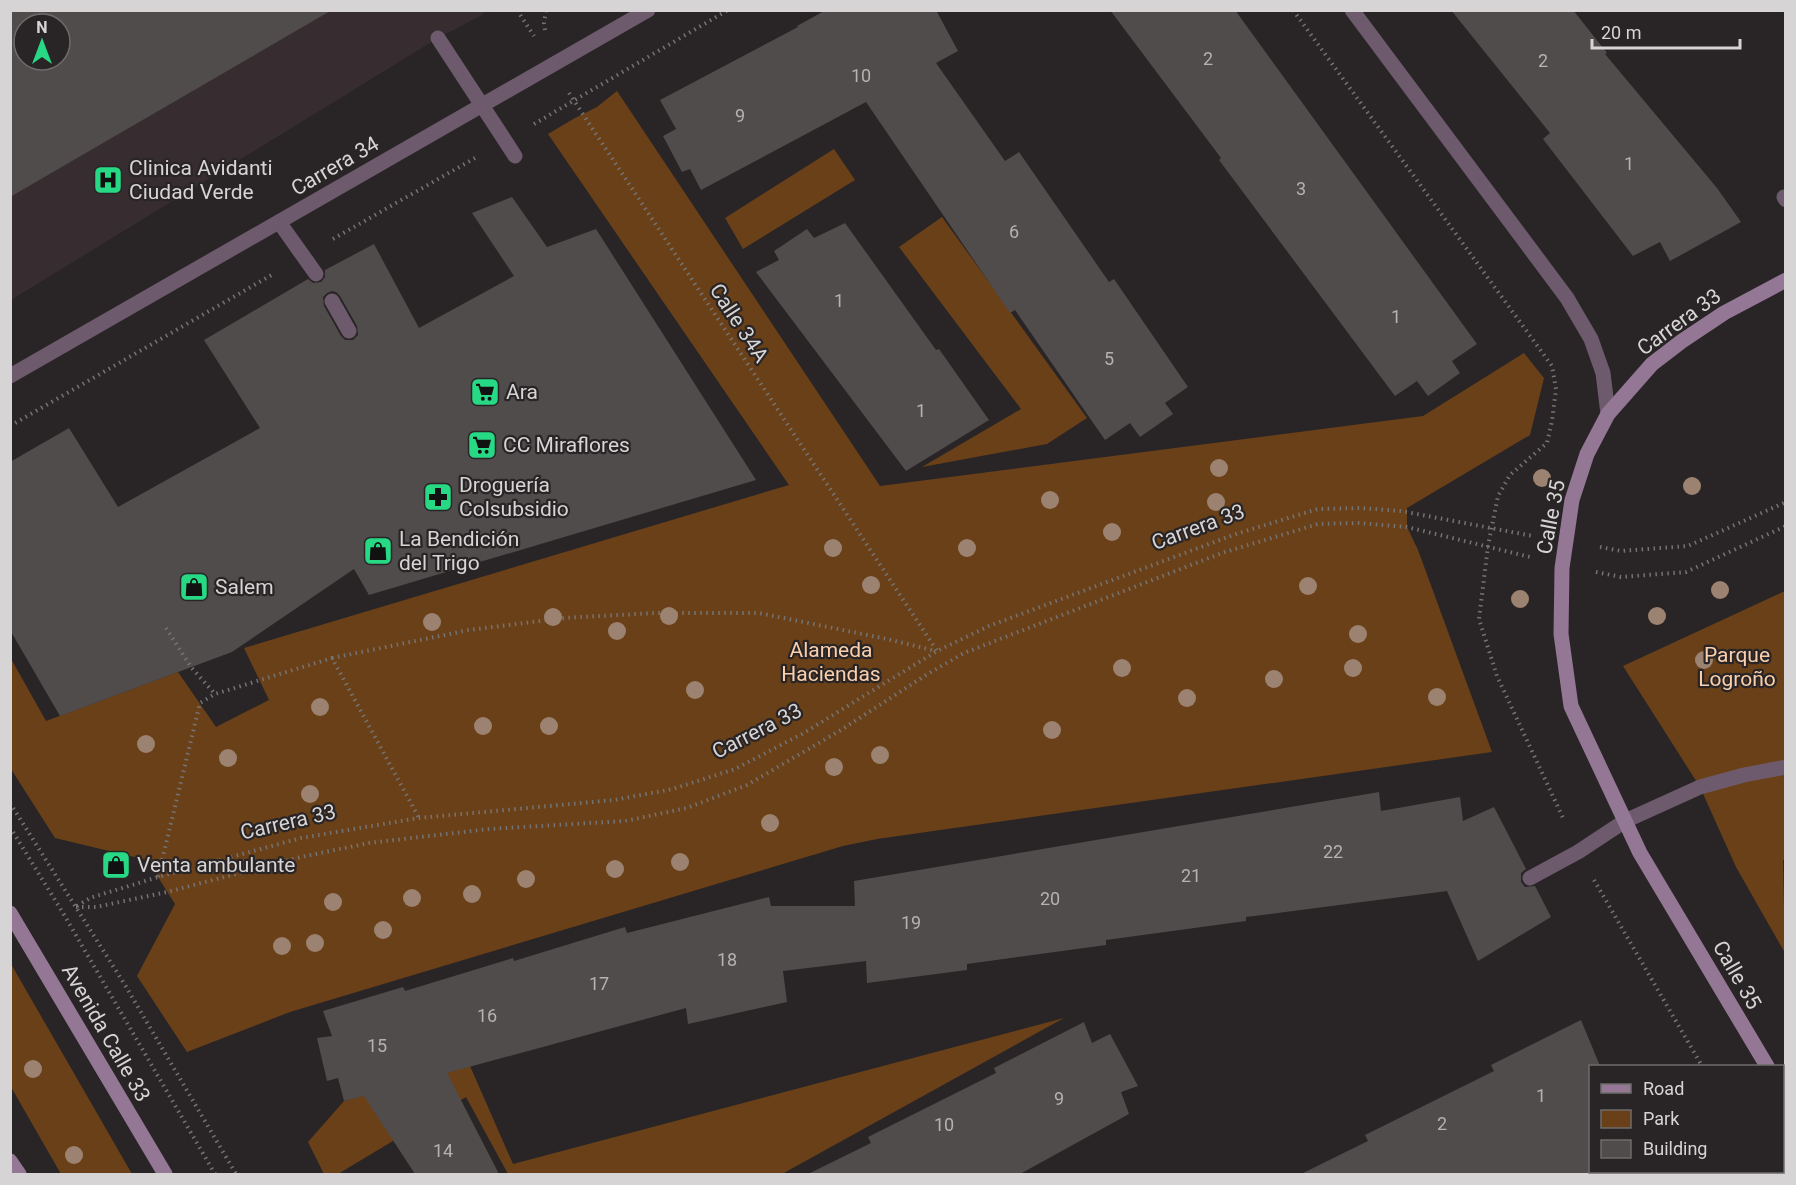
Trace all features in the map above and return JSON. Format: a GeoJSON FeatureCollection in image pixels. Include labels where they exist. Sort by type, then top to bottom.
{"type":"FeatureCollection","features":[{"type":"Feature","properties":{"kind":"street","name":"Carrera 34"},"geometry":{"type":"LineString","coordinates":[[10,376],[648,10]]}},
{"type":"Feature","properties":{"kind":"street"},"geometry":{"type":"LineString","coordinates":[[1352,10],[1567,298],[1591,339],[1603,373],[1608,414]]}},
{"type":"Feature","properties":{"kind":"street"},"geometry":{"type":"LineString","coordinates":[[438,38],[515,156]]}},
{"type":"Feature","properties":{"kind":"street"},"geometry":{"type":"LineString","coordinates":[[279,222],[316,274]]}},
{"type":"Feature","properties":{"kind":"street","name":"Carrera 33"},"geometry":{"type":"LineString","coordinates":[[1608,414],[1659,358],[1724,313],[1785,280]]}},
{"type":"Feature","properties":{"kind":"street"},"geometry":{"type":"LineString","coordinates":[[332,301],[349,331]]}},
{"type":"Feature","properties":{"kind":"street","name":"Calle 35"},"geometry":{"type":"LineString","coordinates":[[1608,414],[1587,454],[1572,500],[1562,568],[1561,634],[1570,706],[1640,853],[1766,1065]]}},
{"type":"Feature","properties":{"kind":"street"},"geometry":{"type":"LineString","coordinates":[[1530,878],[1578,852],[1625,821],[1700,787],[1785,767]]}},
{"type":"Feature","properties":{"kind":"street","name":"Avenida Calle 33"},"geometry":{"type":"LineString","coordinates":[[10,913],[165,1174]]}},
{"type":"Feature","properties":{"kind":"street"},"geometry":{"type":"LineString","coordinates":[[10,1161],[19,1174]]}},
{"type":"Feature","properties":{"kind":"path","name":"Calle 34A"},"geometry":{"type":"LineString","coordinates":[[517,10],[550,66],[937,651]]}},
{"type":"Feature","properties":{"kind":"path"},"geometry":{"type":"LineString","coordinates":[[10,426],[728,10]]}},
{"type":"Feature","properties":{"kind":"path"},"geometry":{"type":"LineString","coordinates":[[1293,10],[1552,366],[1556,389],[1547,443],[1510,475],[1498,496],[1488,546],[1479,619],[1497,676],[1578,852],[1701,1065]]}},
{"type":"Feature","properties":{"kind":"path","name":"Carrera 33"},"geometry":{"type":"LineString","coordinates":[[76,906],[90,898],[158,877],[301,838],[419,818],[614,800],[673,789],[735,769],[802,734],[937,651],[1000,621],[1236,534],[1318,509],[1361,508],[1401,511],[1566,543],[1622,551],[1688,546],[1785,502]]}},
{"type":"Feature","properties":{"kind":"path"},"geometry":{"type":"LineString","coordinates":[[76,906],[96,907],[167,892],[301,857],[369,843],[489,829],[625,820],[687,808],[747,785],[841,730],[964,653],[1222,553],[1318,524],[1359,522],[1407,527],[1516,553],[1562,568],[1622,577],[1686,572],[1785,526]]}},
{"type":"Feature","properties":{"kind":"path"},"geometry":{"type":"LineString","coordinates":[[158,877],[200,703],[215,694],[332,658],[469,630],[564,618],[655,613],[759,613],[937,651]]}},
{"type":"Feature","properties":{"kind":"path"},"geometry":{"type":"LineString","coordinates":[[166,628],[191,667],[215,694]]}},
{"type":"Feature","properties":{"kind":"path"},"geometry":{"type":"LineString","coordinates":[[332,658],[419,818]]}},
{"type":"Feature","properties":{"kind":"path"},"geometry":{"type":"LineString","coordinates":[[10,803],[125,985],[236,1174]]}},
{"type":"Feature","properties":{"kind":"path"},"geometry":{"type":"LineString","coordinates":[[10,827],[63,913],[215,1174]]}},
{"type":"Feature","properties":{"kind":"shaded area","name":"Clinica Avidanti Ciudad Verde"},"geometry":{"type":"Polygon","coordinates":[[[482,10],[484,14],[438,38],[11,300],[11,11],[482,10]]]}},
{"type":"Feature","properties":{"kind":"green space","name":"Alameda Haciendas"},"geometry":{"type":"Polygon","coordinates":[[[617,91],[880,486],[1423,416],[1524,353],[1544,378],[1530,435],[1407,508],[1407,527],[1418,550],[1492,752],[877,839],[843,846],[290,1012],[187,1052],[137,976],[175,904],[151,861],[55,838],[11,769],[10,657],[46,721],[178,672],[216,727],[269,700],[244,648],[789,485],[548,134],[597,107],[617,91]]]}},
{"type":"Feature","properties":{"kind":"green space"},"geometry":{"type":"Polygon","coordinates":[[[834,149],[855,180],[743,249],[725,218],[834,149]]]}},
{"type":"Feature","properties":{"kind":"green space"},"geometry":{"type":"Polygon","coordinates":[[[942,217],[1087,418],[1047,444],[922,467],[1021,409],[899,247],[942,217]]]}},
{"type":"Feature","properties":{"kind":"green space","name":"Parque Logroño"},"geometry":{"type":"Polygon","coordinates":[[[1785,591],[1786,860],[1783,860],[1785,953],[1736,867],[1700,787],[1623,666],[1785,591]]]}},
{"type":"Feature","properties":{"kind":"green space"},"geometry":{"type":"Polygon","coordinates":[[[11,964],[132,1174],[61,1174],[11,1087],[11,964]]]}},
{"type":"Feature","properties":{"kind":"green space"},"geometry":{"type":"Polygon","coordinates":[[[1064,1018],[782,1174],[508,1174],[466,1097],[338,1174],[324,1174],[308,1142],[344,1101],[470,1066],[513,1164],[1064,1018]]]}},
{"type":"Feature","properties":{"kind":"building"},"geometry":{"type":"Polygon","coordinates":[[[10,10],[332,10],[10,197],[10,10]]]}},
{"type":"Feature","properties":{"kind":"building"},"geometry":{"type":"Polygon","coordinates":[[[826,10],[936,10],[958,51],[936,63],[1005,161],[1019,152],[1109,282],[1114,279],[1188,387],[1165,403],[1173,414],[1140,437],[1130,423],[1105,440],[1015,310],[1010,313],[866,102],[701,190],[690,169],[682,172],[663,136],[676,129],[660,100],[826,10]]]}},
{"type":"Feature","properties":{"kind":"building"},"geometry":{"type":"Polygon","coordinates":[[[1110,10],[1235,10],[1477,344],[1452,361],[1460,373],[1428,396],[1417,381],[1395,396],[1110,10]]]}},
{"type":"Feature","properties":{"kind":"building"},"geometry":{"type":"Polygon","coordinates":[[[1451,10],[1573,10],[1607,53],[1605,54],[1717,188],[1741,222],[1670,261],[1660,242],[1633,256],[1543,139],[1550,133],[1451,10]]]}},
{"type":"Feature","properties":{"kind":"building","name":"CC Miraflores"},"geometry":{"type":"Polygon","coordinates":[[[512,197],[547,247],[596,229],[756,480],[369,595],[354,569],[232,652],[60,716],[10,630],[10,462],[69,428],[118,507],[260,428],[204,340],[308,279],[313,283],[321,282],[325,277],[325,270],[374,244],[419,328],[514,276],[472,213],[512,197]],[[332,291],[323,297],[324,306],[341,336],[345,340],[353,340],[358,335],[357,326],[336,292],[332,291]]]}},
{"type":"Feature","properties":{"kind":"building"},"geometry":{"type":"Polygon","coordinates":[[[845,223],[989,420],[906,471],[756,272],[779,260],[774,251],[807,229],[814,238],[845,223]]]}},
{"type":"Feature","properties":{"kind":"building"},"geometry":{"type":"Polygon","coordinates":[[[1379,792],[1381,811],[1460,797],[1463,821],[1494,807],[1526,869],[1521,873],[1521,882],[1525,887],[1535,886],[1551,917],[1478,961],[1447,891],[1246,917],[1246,921],[1106,940],[1106,945],[967,964],[967,970],[867,983],[866,961],[783,971],[787,1002],[688,1024],[686,1008],[447,1073],[499,1174],[415,1174],[364,1096],[344,1101],[338,1078],[327,1081],[317,1038],[332,1036],[323,1011],[403,987],[405,991],[625,927],[627,933],[769,897],[771,906],[855,906],[854,881],[1379,792]]]}},
{"type":"Feature","properties":{"kind":"building"},"geometry":{"type":"Polygon","coordinates":[[[1581,1020],[1600,1065],[1589,1065],[1590,1174],[1301,1174],[1368,1141],[1365,1135],[1494,1071],[1491,1065],[1581,1020]]]}},
{"type":"Feature","properties":{"kind":"building"},"geometry":{"type":"Polygon","coordinates":[[[1084,1022],[1092,1043],[1110,1034],[1138,1086],[1121,1092],[1129,1114],[1020,1174],[808,1174],[871,1143],[868,1137],[996,1073],[994,1068],[1084,1022]]]}},
{"type":"Feature","properties":{"kind":"place","name":"Clinica Avidanti Ciudad Verde"},"geometry":{"type":"Point","coordinates":[108,180]}},
{"type":"Feature","properties":{"kind":"place","name":"Ara"},"geometry":{"type":"Point","coordinates":[485,392]}},
{"type":"Feature","properties":{"kind":"place","name":"CC Miraflores"},"geometry":{"type":"Point","coordinates":[482,445]}},
{"type":"Feature","properties":{"kind":"place","name":"Droguería Colsubsidio"},"geometry":{"type":"Point","coordinates":[438,497]}},
{"type":"Feature","properties":{"kind":"place","name":"La Bendición del Trigo"},"geometry":{"type":"Point","coordinates":[378,551]}},
{"type":"Feature","properties":{"kind":"place","name":"Salem"},"geometry":{"type":"Point","coordinates":[194,587]}},
{"type":"Feature","properties":{"kind":"place","name":"Venta ambulante"},"geometry":{"type":"Point","coordinates":[116,865]}}]}
